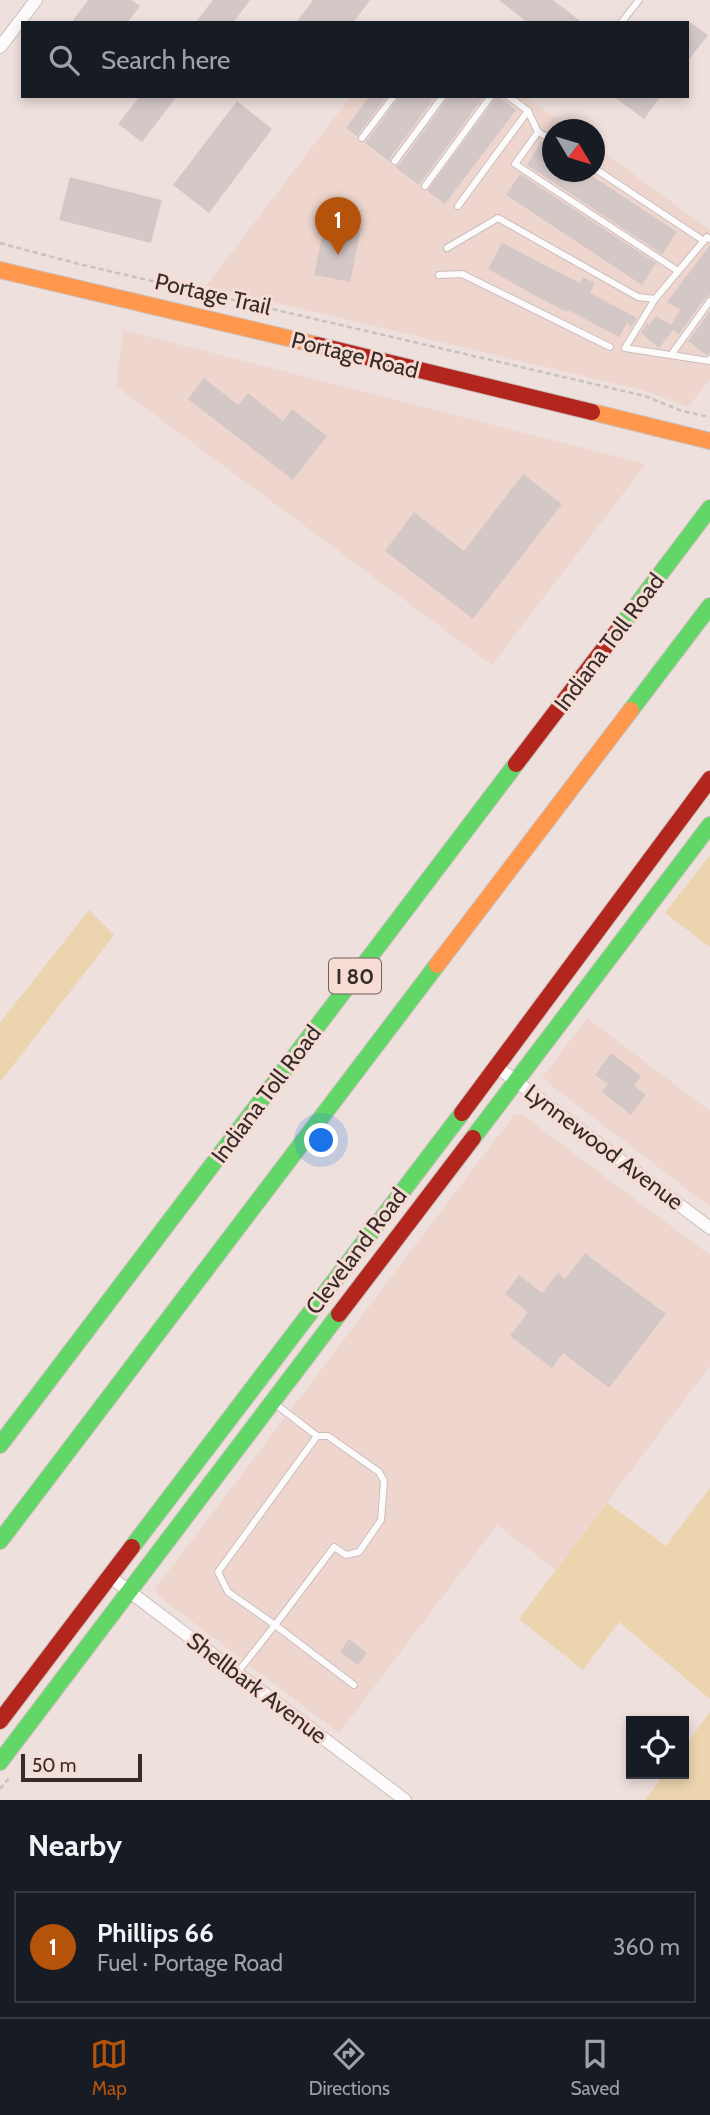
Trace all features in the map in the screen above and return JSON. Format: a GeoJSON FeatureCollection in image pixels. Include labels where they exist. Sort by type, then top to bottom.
{"type":"FeatureCollection","features":[{"type":"Feature","properties":{"kind":"main road","name":"Portage Road"},"geometry":{"type":"LineString","coordinates":[[0,270],[167,308],[704,440]]}},
{"type":"Feature","properties":{"kind":"main road","name":"Indiana Toll Road"},"geometry":{"type":"LineString","coordinates":[[0,1445],[710,508]]}},
{"type":"Feature","properties":{"kind":"main road","name":"I 80"},"geometry":{"type":"LineString","coordinates":[[0,1541],[710,606]]}},
{"type":"Feature","properties":{"kind":"main road","name":"Cleveland Road"},"geometry":{"type":"LineString","coordinates":[[0,1721],[497,1067],[710,779]]}},
{"type":"Feature","properties":{"kind":"main road","name":"Cleveland Road"},"geometry":{"type":"LineString","coordinates":[[0,1762],[710,825]]}},
{"type":"Feature","properties":{"kind":"street"},"geometry":{"type":"LineString","coordinates":[[0,47],[36,0]]}},
{"type":"Feature","properties":{"kind":"street","name":"Lynnewood Avenue"},"geometry":{"type":"LineString","coordinates":[[497,1067],[710,1228]]}},
{"type":"Feature","properties":{"kind":"street","name":"Shellbark Avenue"},"geometry":{"type":"LineString","coordinates":[[109,1576],[405,1800]]}},
{"type":"Feature","properties":{"kind":"lane"},"geometry":{"type":"LineString","coordinates":[[623,21],[639,0]]}},
{"type":"Feature","properties":{"kind":"lane"},"geometry":{"type":"LineString","coordinates":[[362,138],[392,98]]}},
{"type":"Feature","properties":{"kind":"lane"},"geometry":{"type":"LineString","coordinates":[[395,161],[442,98]]}},
{"type":"Feature","properties":{"kind":"lane"},"geometry":{"type":"LineString","coordinates":[[425,186],[490,98]]}},
{"type":"Feature","properties":{"kind":"lane"},"geometry":{"type":"LineString","coordinates":[[511,98],[528,111],[538,132],[542,134]]}},
{"type":"Feature","properties":{"kind":"lane"},"geometry":{"type":"LineString","coordinates":[[458,206],[528,111]]}},
{"type":"Feature","properties":{"kind":"lane"},"geometry":{"type":"LineString","coordinates":[[538,132],[515,164],[678,271]]}},
{"type":"Feature","properties":{"kind":"lane"},"geometry":{"type":"LineString","coordinates":[[605,175],[707,240],[655,299],[625,348],[709,361],[710,359]]}},
{"type":"Feature","properties":{"kind":"lane"},"geometry":{"type":"LineString","coordinates":[[447,248],[498,218],[638,297],[655,299]]}},
{"type":"Feature","properties":{"kind":"lane"},"geometry":{"type":"LineString","coordinates":[[439,275],[462,274],[610,347]]}},
{"type":"Feature","properties":{"kind":"lane"},"geometry":{"type":"LineString","coordinates":[[671,355],[710,301]]}},
{"type":"Feature","properties":{"kind":"lane"},"geometry":{"type":"LineString","coordinates":[[237,1673],[334,1546],[346,1555],[359,1552],[381,1520],[384,1481],[379,1472],[328,1436],[317,1436],[273,1401]]}},
{"type":"Feature","properties":{"kind":"lane"},"geometry":{"type":"LineString","coordinates":[[317,1436],[218,1572],[228,1592],[354,1685]]}},
{"type":"Feature","properties":{"kind":"path","name":"Portage Trail"},"geometry":{"type":"LineString","coordinates":[[0,243],[79,264],[645,396],[682,411],[708,417]]}},
{"type":"Feature","properties":{"kind":"shaded area"},"geometry":{"type":"Polygon","coordinates":[[[349,98],[528,98],[557,119],[542,119],[542,182],[605,182],[605,153],[710,230],[710,379],[688,407],[642,390],[206,286],[349,98]]]}},
{"type":"Feature","properties":{"kind":"shaded area"},"geometry":{"type":"Polygon","coordinates":[[[123,330],[646,464],[492,665],[116,386],[123,330]]]}},
{"type":"Feature","properties":{"kind":"shaded area"},"geometry":{"type":"Polygon","coordinates":[[[710,855],[710,947],[665,913],[710,855]]]}},
{"type":"Feature","properties":{"kind":"shaded area"},"geometry":{"type":"Polygon","coordinates":[[[89,910],[114,935],[0,1082],[0,1023],[89,910]]]}},
{"type":"Feature","properties":{"kind":"shaded area"},"geometry":{"type":"Polygon","coordinates":[[[587,1018],[710,1111],[710,1207],[542,1078],[587,1018]]]}},
{"type":"Feature","properties":{"kind":"shaded area"},"geometry":{"type":"Polygon","coordinates":[[[521,1114],[710,1255],[710,1366],[556,1570],[497,1525],[339,1733],[160,1597],[155,1589],[514,1115],[521,1114]]]}},
{"type":"Feature","properties":{"kind":"shaded area"},"geometry":{"type":"Polygon","coordinates":[[[710,1488],[710,1699],[619,1622],[583,1670],[519,1619],[607,1503],[666,1546],[710,1488]]]}},
{"type":"Feature","properties":{"kind":"shaded area"},"geometry":{"type":"Polygon","coordinates":[[[710,1712],[710,1800],[645,1800],[660,1779],[689,1779],[689,1740],[710,1712]]]}},
{"type":"Feature","properties":{"kind":"building"},"geometry":{"type":"Polygon","coordinates":[[[88,0],[131,0],[140,6],[129,21],[72,21],[88,0]]]}},
{"type":"Feature","properties":{"kind":"building"},"geometry":{"type":"Polygon","coordinates":[[[213,0],[250,0],[234,21],[197,21],[213,0]]]}},
{"type":"Feature","properties":{"kind":"building"},"geometry":{"type":"Polygon","coordinates":[[[313,0],[370,0],[354,21],[297,21],[313,0]]]}},
{"type":"Feature","properties":{"kind":"building"},"geometry":{"type":"Polygon","coordinates":[[[499,0],[553,0],[580,21],[525,21],[499,0]]]}},
{"type":"Feature","properties":{"kind":"building"},"geometry":{"type":"Polygon","coordinates":[[[689,21],[708,35],[689,59],[689,21]]]}},
{"type":"Feature","properties":{"kind":"building"},"geometry":{"type":"Polygon","coordinates":[[[138,98],[175,98],[142,142],[118,124],[138,98]]]}},
{"type":"Feature","properties":{"kind":"building"},"geometry":{"type":"Polygon","coordinates":[[[368,98],[386,98],[357,136],[346,128],[368,98]]]}},
{"type":"Feature","properties":{"kind":"building"},"geometry":{"type":"Polygon","coordinates":[[[399,98],[435,98],[390,158],[390,162],[365,143],[399,98]]]}},
{"type":"Feature","properties":{"kind":"building"},"geometry":{"type":"Polygon","coordinates":[[[448,98],[483,98],[419,185],[395,167],[400,164],[448,98]]]}},
{"type":"Feature","properties":{"kind":"building"},"geometry":{"type":"Polygon","coordinates":[[[496,98],[500,98],[516,110],[445,204],[427,191],[496,98]]]}},
{"type":"Feature","properties":{"kind":"building"},"geometry":{"type":"Polygon","coordinates":[[[616,98],[660,98],[644,119],[616,98]]]}},
{"type":"Feature","properties":{"kind":"building"},"geometry":{"type":"Polygon","coordinates":[[[237,101],[272,129],[209,213],[173,185],[237,101]]]}},
{"type":"Feature","properties":{"kind":"building"},"geometry":{"type":"Polygon","coordinates":[[[541,142],[542,143],[542,175],[527,165],[541,142]]]}},
{"type":"Feature","properties":{"kind":"building"},"geometry":{"type":"Polygon","coordinates":[[[520,174],[656,263],[642,285],[506,195],[520,174]]]}},
{"type":"Feature","properties":{"kind":"building"},"geometry":{"type":"Polygon","coordinates":[[[70,177],[162,200],[151,243],[59,220],[70,177]]]}},
{"type":"Feature","properties":{"kind":"building"},"geometry":{"type":"Polygon","coordinates":[[[553,182],[601,182],[677,232],[662,254],[553,182]]]}},
{"type":"Feature","properties":{"kind":"building"},"geometry":{"type":"Polygon","coordinates":[[[325,222],[361,229],[350,282],[314,275],[325,222]]]}},
{"type":"Feature","properties":{"kind":"building"},"geometry":{"type":"Polygon","coordinates":[[[502,243],[580,283],[583,277],[595,283],[590,293],[637,318],[631,327],[627,323],[619,337],[534,295],[488,269],[502,243]]]}},
{"type":"Feature","properties":{"kind":"building"},"geometry":{"type":"Polygon","coordinates":[[[710,245],[710,295],[679,334],[673,330],[659,348],[641,333],[647,323],[649,325],[656,316],[671,325],[680,310],[667,302],[710,245]]]}},
{"type":"Feature","properties":{"kind":"building"},"geometry":{"type":"Polygon","coordinates":[[[710,311],[710,353],[706,355],[688,341],[710,311]]]}},
{"type":"Feature","properties":{"kind":"building"},"geometry":{"type":"Polygon","coordinates":[[[204,378],[238,405],[248,393],[283,421],[292,409],[327,436],[293,480],[188,399],[204,378]]]}},
{"type":"Feature","properties":{"kind":"building"},"geometry":{"type":"Polygon","coordinates":[[[523,474],[562,504],[473,619],[385,551],[414,512],[464,551],[523,474]]]}},
{"type":"Feature","properties":{"kind":"building"},"geometry":{"type":"Polygon","coordinates":[[[611,1053],[641,1076],[634,1086],[646,1095],[631,1115],[602,1092],[608,1084],[595,1075],[611,1053]]]}},
{"type":"Feature","properties":{"kind":"building"},"geometry":{"type":"Polygon","coordinates":[[[585,1253],[666,1314],[609,1388],[563,1353],[552,1368],[510,1336],[528,1312],[505,1294],[519,1275],[542,1293],[558,1273],[565,1279],[585,1253]]]}},
{"type":"Feature","properties":{"kind":"building"},"geometry":{"type":"Polygon","coordinates":[[[349,1639],[367,1653],[358,1665],[340,1652],[349,1639]]]}},
{"type":"Feature","properties":{"kind":"traffic: fast"},"geometry":{"type":"LineString","coordinates":[[621,626],[710,508]]}},
{"type":"Feature","properties":{"kind":"traffic: fast"},"geometry":{"type":"LineString","coordinates":[[631,710],[710,606]]}},
{"type":"Feature","properties":{"kind":"traffic: fast"},"geometry":{"type":"LineString","coordinates":[[0,1445],[516,764]]}},
{"type":"Feature","properties":{"kind":"traffic: fast"},"geometry":{"type":"LineString","coordinates":[[473,1138],[710,825]]}},
{"type":"Feature","properties":{"kind":"traffic: fast"},"geometry":{"type":"LineString","coordinates":[[0,1541],[437,965]]}},
{"type":"Feature","properties":{"kind":"traffic: fast"},"geometry":{"type":"LineString","coordinates":[[132,1547],[462,1113]]}},
{"type":"Feature","properties":{"kind":"traffic: fast"},"geometry":{"type":"LineString","coordinates":[[0,1762],[339,1314]]}},
{"type":"Feature","properties":{"kind":"traffic: slow"},"geometry":{"type":"LineString","coordinates":[[0,270],[317,345]]}},
{"type":"Feature","properties":{"kind":"traffic: slow"},"geometry":{"type":"LineString","coordinates":[[592,412],[710,441]]}},
{"type":"Feature","properties":{"kind":"traffic: slow"},"geometry":{"type":"LineString","coordinates":[[437,965],[631,710]]}},
{"type":"Feature","properties":{"kind":"traffic: jam"},"geometry":{"type":"LineString","coordinates":[[317,345],[592,412]]}},
{"type":"Feature","properties":{"kind":"traffic: jam"},"geometry":{"type":"LineString","coordinates":[[516,764],[621,626]]}},
{"type":"Feature","properties":{"kind":"traffic: jam"},"geometry":{"type":"LineString","coordinates":[[462,1113],[710,779]]}},
{"type":"Feature","properties":{"kind":"traffic: jam"},"geometry":{"type":"LineString","coordinates":[[339,1314],[473,1138]]}},
{"type":"Feature","properties":{"kind":"traffic: jam"},"geometry":{"type":"LineString","coordinates":[[0,1721],[132,1547]]}},
{"type":"Feature","properties":{"kind":"place","name":"Phillips 66"},"geometry":{"type":"Point","coordinates":[338,255]}}]}
